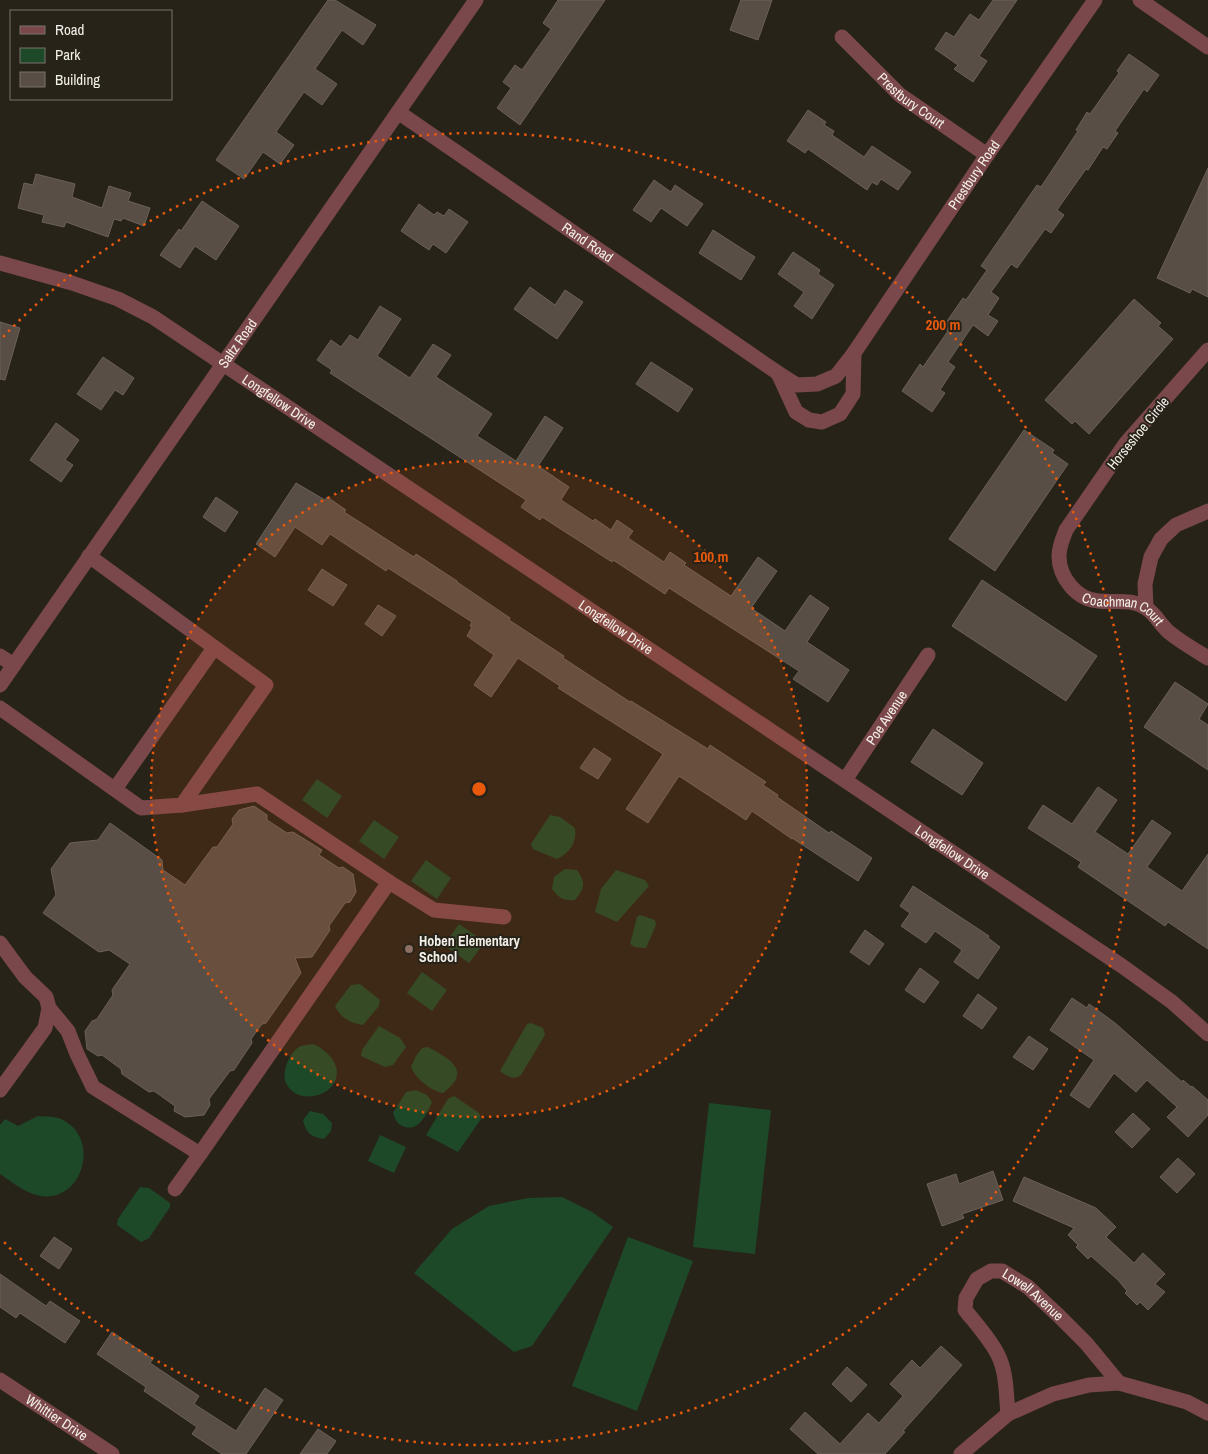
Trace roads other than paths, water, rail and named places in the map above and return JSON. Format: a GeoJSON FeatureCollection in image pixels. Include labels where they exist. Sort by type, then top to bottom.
{"type":"FeatureCollection","features":[{"type":"Feature","properties":{"kind":"street","name":"Saltz Road"},"geometry":{"type":"LineString","coordinates":[[0,685],[476,0]]}},
{"type":"Feature","properties":{"kind":"street","name":"Prestbury Road"},"geometry":{"type":"LineString","coordinates":[[817,384],[836,376],[854,353],[1095,0]]}},
{"type":"Feature","properties":{"kind":"street"},"geometry":{"type":"LineString","coordinates":[[1140,0],[1208,47]]}},
{"type":"Feature","properties":{"kind":"street","name":"Prestbury Court"},"geometry":{"type":"LineString","coordinates":[[842,37],[900,95],[988,155]]}},
{"type":"Feature","properties":{"kind":"street","name":"Rand Road"},"geometry":{"type":"LineString","coordinates":[[398,112],[778,373],[797,385],[817,384]]}},
{"type":"Feature","properties":{"kind":"street","name":"Longfellow Drive"},"geometry":{"type":"LineString","coordinates":[[0,263],[72,283],[118,299],[154,317],[1122,966],[1172,1002],[1208,1034]]}},
{"type":"Feature","properties":{"kind":"street","name":"Horseshoe Circle"},"geometry":{"type":"LineString","coordinates":[[1060,546],[1066,530],[1126,443],[1208,350]]}},
{"type":"Feature","properties":{"kind":"street"},"geometry":{"type":"LineString","coordinates":[[778,373],[796,412],[809,420],[822,422],[840,414],[853,394],[854,353]]}},
{"type":"Feature","properties":{"kind":"street"},"geometry":{"type":"LineString","coordinates":[[1146,608],[1144,584],[1151,557],[1161,539],[1176,525],[1208,510]]}},
{"type":"Feature","properties":{"kind":"street","name":"Coachman Court"},"geometry":{"type":"LineString","coordinates":[[1060,546],[1059,557],[1062,570],[1068,583],[1078,593],[1086,598],[1097,601],[1130,601],[1146,608],[1170,633],[1208,658]]}},
{"type":"Feature","properties":{"kind":"street"},"geometry":{"type":"LineString","coordinates":[[89,556],[266,685],[182,805]]}},
{"type":"Feature","properties":{"kind":"street"},"geometry":{"type":"LineString","coordinates":[[115,789],[214,648]]}},
{"type":"Feature","properties":{"kind":"street","name":"Poe Avenue"},"geometry":{"type":"LineString","coordinates":[[845,780],[928,655]]}},
{"type":"Feature","properties":{"kind":"street"},"geometry":{"type":"LineString","coordinates":[[0,656],[14,666]]}},
{"type":"Feature","properties":{"kind":"street"},"geometry":{"type":"LineString","coordinates":[[0,708],[141,808],[182,805],[257,794],[434,910],[504,917]]}},
{"type":"Feature","properties":{"kind":"street"},"geometry":{"type":"LineString","coordinates":[[175,1189],[389,882]]}},
{"type":"Feature","properties":{"kind":"street"},"geometry":{"type":"LineString","coordinates":[[0,942],[25,978],[46,997],[50,1008],[68,1031],[93,1087],[200,1154]]}},
{"type":"Feature","properties":{"kind":"street"},"geometry":{"type":"LineString","coordinates":[[0,1090],[45,1028],[50,1008]]}},
{"type":"Feature","properties":{"kind":"street","name":"Lowell Avenue"},"geometry":{"type":"LineString","coordinates":[[1008,1414],[1005,1380],[998,1356],[982,1331],[965,1310],[966,1298],[971,1287],[977,1279],[991,1271],[1002,1272],[1028,1287],[1086,1343],[1119,1382]]}},
{"type":"Feature","properties":{"kind":"street","name":"Whittier Drive"},"geometry":{"type":"LineString","coordinates":[[0,1380],[112,1454]]}},
{"type":"Feature","properties":{"kind":"street"},"geometry":{"type":"LineString","coordinates":[[961,1454],[1008,1414],[1053,1394],[1089,1385],[1119,1382],[1188,1402],[1208,1413]]}},
{"type":"Feature","properties":{"kind":"place","name":"Hoben Elementary School"},"geometry":{"type":"Point","coordinates":[409,949]}}]}
